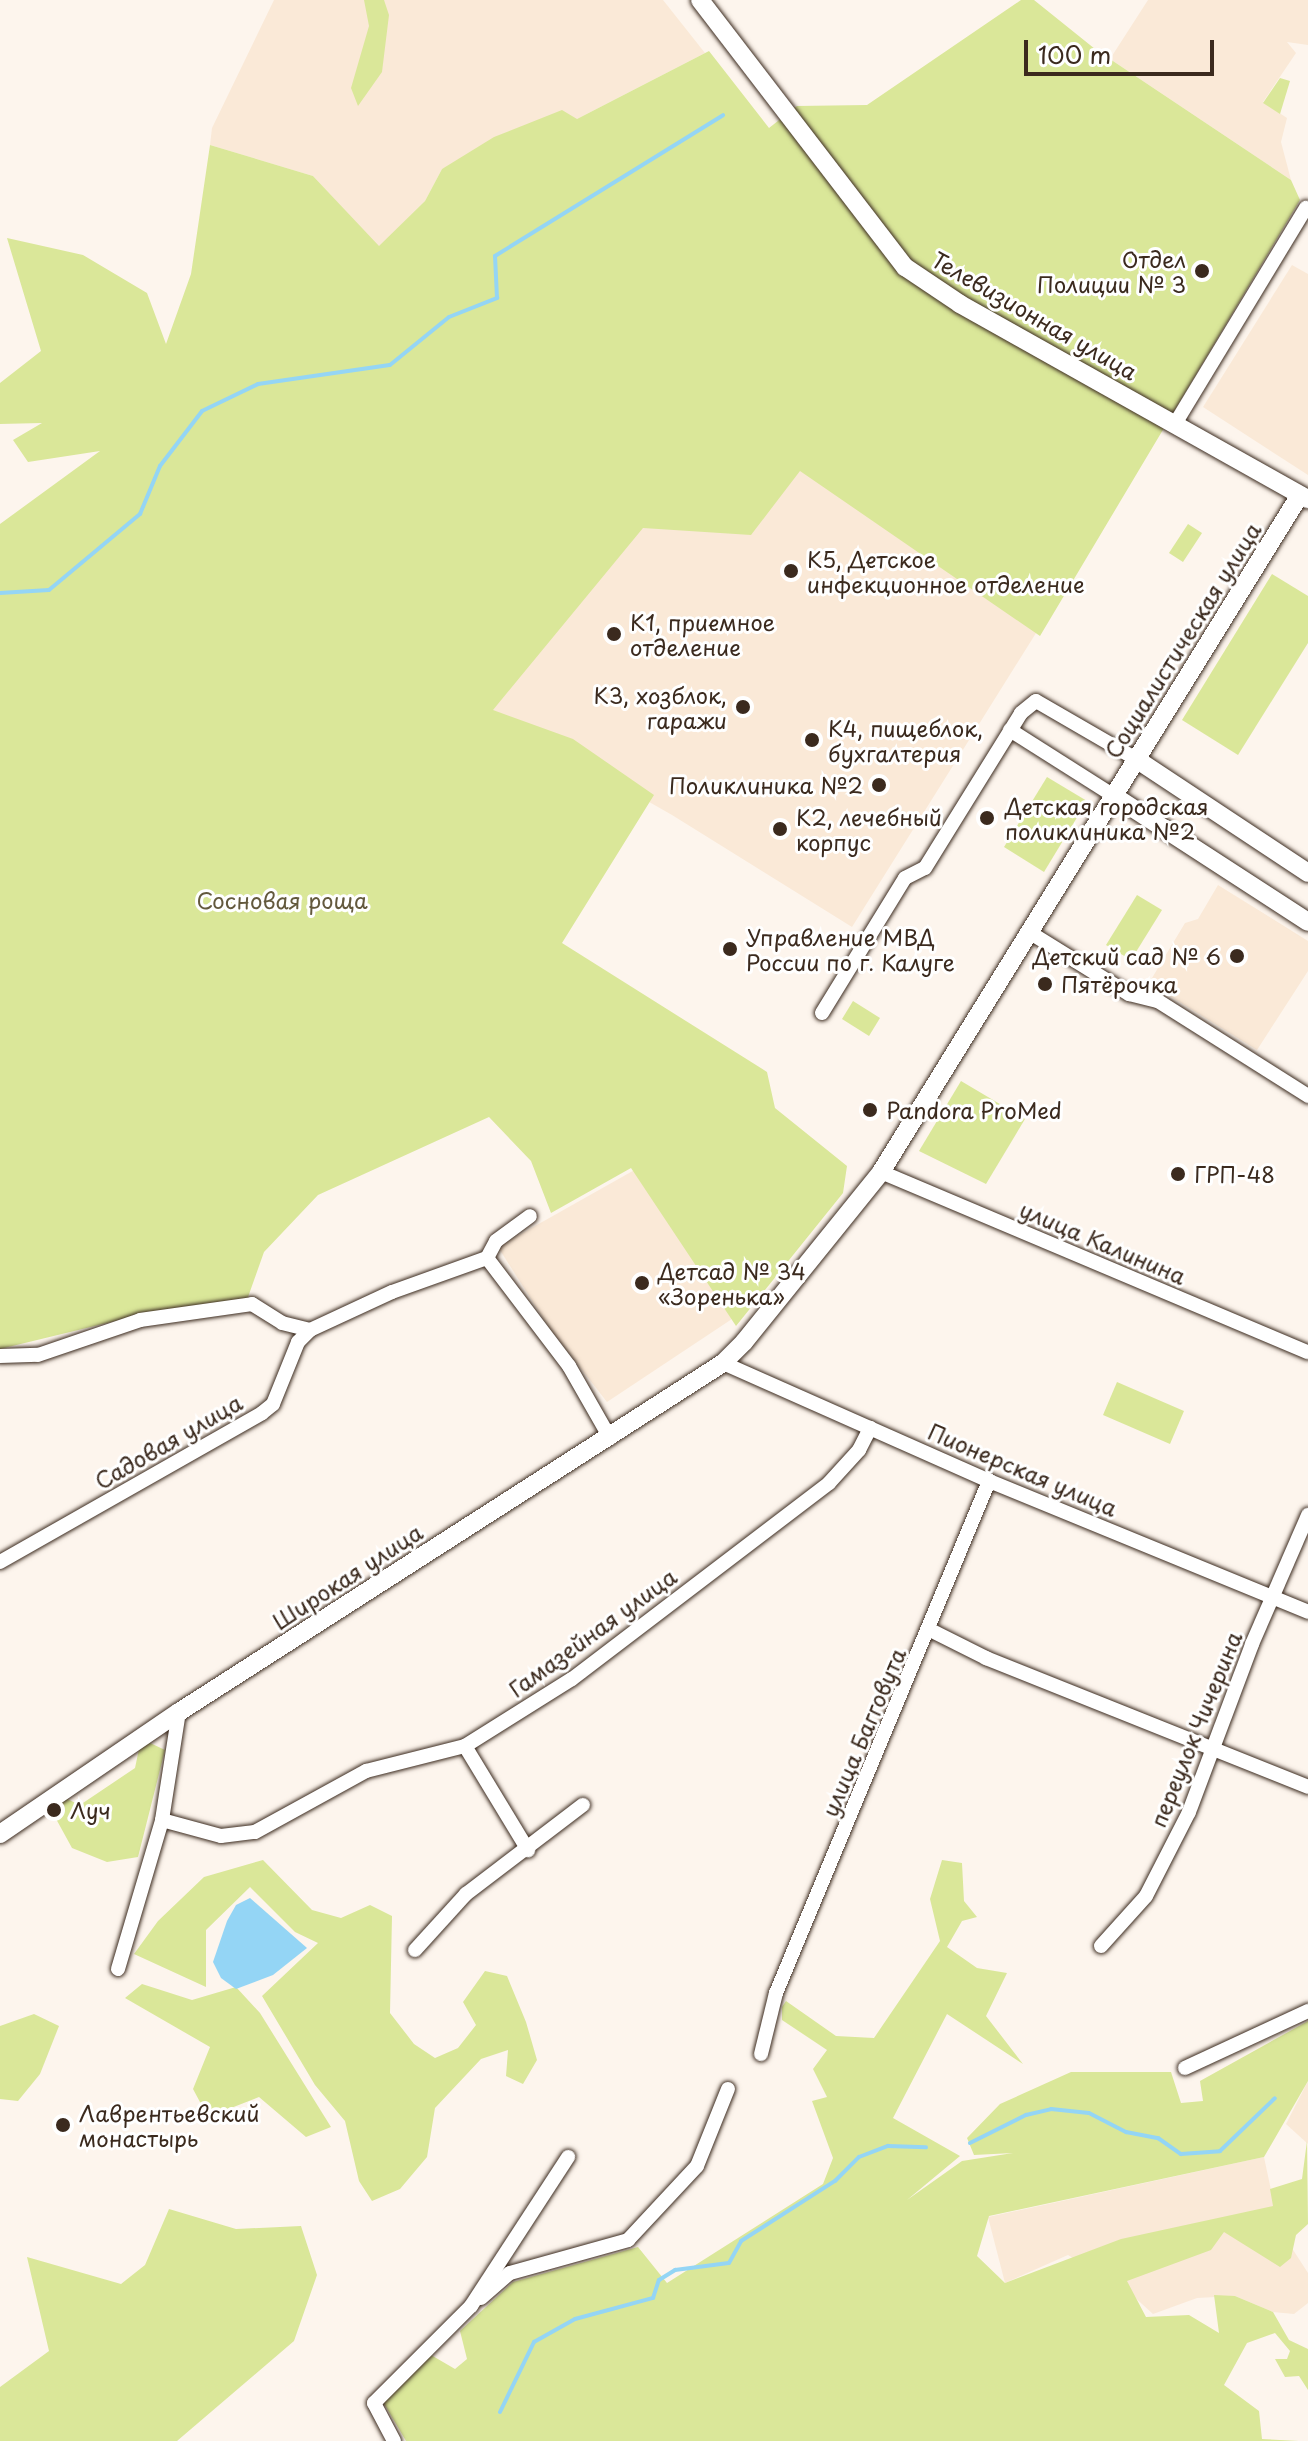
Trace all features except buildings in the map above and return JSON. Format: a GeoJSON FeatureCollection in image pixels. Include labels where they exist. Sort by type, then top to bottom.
{"type":"FeatureCollection","features":[{"type":"Feature","properties":{"kind":"street","name":"Телевизионная улица"},"geometry":{"type":"LineString","coordinates":[[700,0],[905,267],[960,304],[1304,497]]}},
{"type":"Feature","properties":{"kind":"street"},"geometry":{"type":"LineString","coordinates":[[1175,424],[1306,208]]}},
{"type":"Feature","properties":{"kind":"street","name":"Социалистическая улица"},"geometry":{"type":"LineString","coordinates":[[723,1363],[881,1172],[1136,759],[1304,497]]}},
{"type":"Feature","properties":{"kind":"street"},"geometry":{"type":"LineString","coordinates":[[822,1013],[905,878],[925,868],[1010,730],[1036,701],[1136,759],[1308,873]]}},
{"type":"Feature","properties":{"kind":"street"},"geometry":{"type":"LineString","coordinates":[[1010,730],[1308,922]]}},
{"type":"Feature","properties":{"kind":"street"},"geometry":{"type":"LineString","coordinates":[[1029,932],[1129,994],[1162,1004],[1308,1096]]}},
{"type":"Feature","properties":{"kind":"street","name":"улица Калинина"},"geometry":{"type":"LineString","coordinates":[[881,1172],[1308,1352]]}},
{"type":"Feature","properties":{"kind":"street"},"geometry":{"type":"LineString","coordinates":[[0,1356],[38,1355],[140,1320],[252,1304],[282,1323],[310,1330],[392,1292],[487,1258],[496,1241],[530,1216]]}},
{"type":"Feature","properties":{"kind":"street"},"geometry":{"type":"LineString","coordinates":[[487,1258],[569,1366],[610,1438]]}},
{"type":"Feature","properties":{"kind":"street","name":"Садовая улица"},"geometry":{"type":"LineString","coordinates":[[0,1562],[262,1413],[273,1404],[298,1342],[310,1330]]}},
{"type":"Feature","properties":{"kind":"street","name":"Пионерская улица"},"geometry":{"type":"LineString","coordinates":[[723,1363],[989,1481],[1308,1612]]}},
{"type":"Feature","properties":{"kind":"street","name":"Широкая улица"},"geometry":{"type":"LineString","coordinates":[[0,1834],[179,1712],[723,1363]]}},
{"type":"Feature","properties":{"kind":"street","name":"Гамазейная улица"},"geometry":{"type":"LineString","coordinates":[[162,1820],[221,1836],[255,1832],[366,1771],[465,1746],[572,1679],[829,1483],[859,1450],[870,1428]]}},
{"type":"Feature","properties":{"kind":"street"},"geometry":{"type":"LineString","coordinates":[[930,1630],[989,1481]]}},
{"type":"Feature","properties":{"kind":"street","name":"переулок Чичерина"},"geometry":{"type":"LineString","coordinates":[[1101,1946],[1146,1896],[1189,1812],[1211,1750],[1308,1515]]}},
{"type":"Feature","properties":{"kind":"street","name":"улица Багговута"},"geometry":{"type":"LineString","coordinates":[[761,2054],[776,1993],[930,1630],[1211,1750],[1308,1787]]}},
{"type":"Feature","properties":{"kind":"street"},"geometry":{"type":"LineString","coordinates":[[118,1969],[162,1820],[179,1712]]}},
{"type":"Feature","properties":{"kind":"street"},"geometry":{"type":"LineString","coordinates":[[465,1746],[528,1850]]}},
{"type":"Feature","properties":{"kind":"street"},"geometry":{"type":"LineString","coordinates":[[415,1950],[466,1894],[528,1850],[583,1805]]}},
{"type":"Feature","properties":{"kind":"street"},"geometry":{"type":"LineString","coordinates":[[1185,2068],[1308,2011]]}},
{"type":"Feature","properties":{"kind":"street"},"geometry":{"type":"LineString","coordinates":[[394,2441],[374,2403],[471,2306],[510,2273],[628,2240],[697,2166],[728,2089]]}},
{"type":"Feature","properties":{"kind":"street"},"geometry":{"type":"LineString","coordinates":[[471,2306],[568,2157]]}},
{"type":"Feature","properties":{"kind":"shaded area"},"geometry":{"type":"Polygon","coordinates":[[[274,0],[663,0],[705,53],[577,119],[442,169],[425,201],[379,247],[313,176],[210,145],[212,128],[274,0]]]}},
{"type":"Feature","properties":{"kind":"shaded area"},"geometry":{"type":"Polygon","coordinates":[[[1148,0],[1308,0],[1308,45],[1287,42],[1296,53],[1263,102],[1287,118],[1281,142],[1291,180],[1110,59],[1148,0]]]}},
{"type":"Feature","properties":{"kind":"shaded area"},"geometry":{"type":"Polygon","coordinates":[[[1292,265],[1308,274],[1308,475],[1203,407],[1292,265]]]}},
{"type":"Feature","properties":{"kind":"shaded area"},"geometry":{"type":"Polygon","coordinates":[[[878,306],[1063,590],[852,927],[672,815],[481,706],[649,493],[878,306]]]}},
{"type":"Feature","properties":{"kind":"shaded area","name":"Детский сад № 6"},"geometry":{"type":"Polygon","coordinates":[[[1218,885],[1308,941],[1308,971],[1257,1050],[1149,983],[1185,923],[1198,919],[1218,885]]]}},
{"type":"Feature","properties":{"kind":"shaded area","name":"Детсад № 34 «Зоренька»"},"geometry":{"type":"Polygon","coordinates":[[[693,1137],[741,1313],[607,1402],[550,1329],[498,1247],[693,1137]]]}},
{"type":"Feature","properties":{"kind":"shaded area"},"geometry":{"type":"Polygon","coordinates":[[[1308,2081],[1308,2144],[1286,2124],[1308,2081]]]}},
{"type":"Feature","properties":{"kind":"shaded area"},"geometry":{"type":"Polygon","coordinates":[[[1264,2157],[1279,2228],[1308,2273],[1308,2303],[1294,2314],[1273,2312],[1235,2296],[1197,2298],[1153,2314],[1131,2294],[1068,2255],[1005,2283],[988,2217],[1264,2157]]]}},
{"type":"Feature","properties":{"kind":"green space"},"geometry":{"type":"Polygon","coordinates":[[[364,0],[384,0],[389,15],[382,72],[358,106],[351,88],[369,26],[364,0]]]}},
{"type":"Feature","properties":{"kind":"green space","name":"Сосновая роща"},"geometry":{"type":"Polygon","coordinates":[[[1021,0],[1034,0],[1095,49],[1291,180],[1300,200],[1040,636],[800,471],[751,535],[643,528],[493,710],[573,739],[654,795],[562,943],[767,1072],[775,1108],[847,1166],[843,1193],[736,1326],[631,1168],[551,1213],[531,1161],[489,1117],[318,1195],[264,1252],[247,1300],[136,1316],[0,1349],[0,524],[100,451],[28,462],[13,440],[42,423],[0,424],[0,383],[41,351],[7,238],[83,255],[147,293],[166,344],[191,274],[210,145],[313,176],[379,246],[425,201],[442,169],[494,137],[562,110],[577,119],[709,51],[769,128],[797,106],[867,105],[1021,0]]]}},
{"type":"Feature","properties":{"kind":"green space"},"geometry":{"type":"Polygon","coordinates":[[[1280,78],[1290,81],[1280,114],[1263,103],[1280,78]]]}},
{"type":"Feature","properties":{"kind":"green space"},"geometry":{"type":"Polygon","coordinates":[[[1188,524],[1202,533],[1183,562],[1169,553],[1188,524]]]}},
{"type":"Feature","properties":{"kind":"green space"},"geometry":{"type":"Polygon","coordinates":[[[1272,574],[1308,596],[1308,643],[1238,755],[1182,720],[1272,574]]]}},
{"type":"Feature","properties":{"kind":"green space"},"geometry":{"type":"Polygon","coordinates":[[[1047,777],[1087,801],[1044,872],[1004,847],[1047,777]]]}},
{"type":"Feature","properties":{"kind":"green space"},"geometry":{"type":"Polygon","coordinates":[[[1137,895],[1162,910],[1131,960],[1106,945],[1137,895]]]}},
{"type":"Feature","properties":{"kind":"green space"},"geometry":{"type":"Polygon","coordinates":[[[853,1001],[880,1018],[869,1036],[842,1019],[853,1001]]]}},
{"type":"Feature","properties":{"kind":"green space"},"geometry":{"type":"Polygon","coordinates":[[[961,1081],[1025,1119],[986,1184],[919,1151],[961,1081]]]}},
{"type":"Feature","properties":{"kind":"green space"},"geometry":{"type":"Polygon","coordinates":[[[1117,1382],[1184,1411],[1170,1444],[1103,1415],[1117,1382]]]}},
{"type":"Feature","properties":{"kind":"green space"},"geometry":{"type":"Polygon","coordinates":[[[148,1742],[165,1750],[138,1857],[107,1862],[72,1848],[55,1817],[58,1804],[65,1798],[80,1805],[135,1768],[139,1749],[148,1742]]]}},
{"type":"Feature","properties":{"kind":"green space"},"geometry":{"type":"Polygon","coordinates":[[[263,1860],[312,1910],[341,1918],[370,1905],[392,1916],[390,2013],[414,2044],[435,2058],[458,2048],[476,2025],[463,2002],[485,1971],[507,1976],[526,2022],[537,2060],[523,2084],[506,2076],[508,2050],[481,2059],[435,2108],[427,2157],[400,2189],[372,2201],[359,2181],[345,2121],[315,2085],[262,1996],[318,1943],[295,1932],[250,1887],[206,1930],[206,1987],[134,1954],[158,1921],[204,1877],[263,1860]]]}},
{"type":"Feature","properties":{"kind":"green space"},"geometry":{"type":"Polygon","coordinates":[[[942,1860],[962,1863],[964,1901],[977,1917],[962,1921],[947,1947],[977,1968],[1007,1973],[986,2016],[1023,2064],[947,2014],[893,2118],[960,2156],[907,2200],[962,2161],[1013,2153],[974,2155],[967,2138],[1000,2104],[1071,2072],[1171,2072],[1181,2103],[1203,2101],[1200,2081],[1308,2021],[1308,2081],[1264,2157],[989,2216],[977,2256],[1005,2283],[1121,2239],[1273,2206],[1270,2189],[1302,2179],[1307,2141],[1308,2224],[1296,2235],[1291,2258],[1280,2267],[1224,2232],[1211,2250],[1127,2281],[1146,2317],[1189,2315],[1219,2333],[1214,2295],[1235,2296],[1273,2312],[1289,2340],[1308,2349],[1308,2390],[1299,2376],[1285,2377],[1275,2359],[1287,2359],[1290,2351],[1275,2333],[1247,2343],[1224,2385],[1259,2411],[1262,2439],[1299,2441],[406,2441],[383,2402],[431,2355],[455,2369],[467,2359],[460,2331],[513,2282],[638,2247],[667,2283],[823,2184],[833,2158],[812,2101],[827,2097],[813,2069],[827,2050],[782,2020],[782,2007],[786,2001],[836,2036],[874,2038],[940,1941],[930,1899],[942,1860]]]}},
{"type":"Feature","properties":{"kind":"green space"},"geometry":{"type":"Polygon","coordinates":[[[142,1984],[192,2000],[236,1987],[260,2013],[331,2127],[306,2137],[259,2097],[208,2117],[193,2089],[210,2047],[125,1998],[142,1984]]]}},
{"type":"Feature","properties":{"kind":"green space"},"geometry":{"type":"Polygon","coordinates":[[[34,2014],[59,2026],[40,2074],[18,2101],[0,2099],[0,2026],[34,2014]]]}},
{"type":"Feature","properties":{"kind":"green space"},"geometry":{"type":"Polygon","coordinates":[[[169,2209],[236,2229],[301,2226],[317,2275],[294,2341],[177,2441],[0,2441],[0,2387],[49,2351],[27,2257],[121,2284],[145,2265],[169,2209]]]}},
{"type":"Feature","properties":{"kind":"water"},"geometry":{"type":"Polygon","coordinates":[[[250,1898],[307,1948],[273,1975],[236,1989],[221,1978],[213,1962],[236,1905],[250,1898]]]}},
{"type":"Feature","properties":{"kind":"waterway"},"geometry":{"type":"LineString","coordinates":[[0,593],[49,590],[140,514],[160,466],[202,411],[258,384],[390,365],[449,317],[497,298],[495,256],[723,115]]}},
{"type":"Feature","properties":{"kind":"waterway"},"geometry":{"type":"LineString","coordinates":[[970,2143],[1026,2115],[1051,2109],[1089,2113],[1126,2132],[1158,2138],[1181,2154],[1220,2151],[1275,2098]]}},
{"type":"Feature","properties":{"kind":"waterway"},"geometry":{"type":"LineString","coordinates":[[500,2412],[534,2342],[575,2319],[653,2298],[659,2280],[675,2270],[729,2263],[741,2241],[835,2181],[859,2157],[888,2146],[926,2147]]}},
{"type":"Feature","properties":{"kind":"place","name":"Отдел Полиции № 3"},"geometry":{"type":"Point","coordinates":[1202,271]}},
{"type":"Feature","properties":{"kind":"place","name":"К5, Детское инфекционное отделение"},"geometry":{"type":"Point","coordinates":[791,571]}},
{"type":"Feature","properties":{"kind":"place","name":"К1, приемное отделение"},"geometry":{"type":"Point","coordinates":[614,634]}},
{"type":"Feature","properties":{"kind":"place","name":"К3, хозблок, гаражи"},"geometry":{"type":"Point","coordinates":[743,707]}},
{"type":"Feature","properties":{"kind":"place","name":"К4, пищеблок, бухгалтерия"},"geometry":{"type":"Point","coordinates":[812,740]}},
{"type":"Feature","properties":{"kind":"place","name":"Поликлиника №2"},"geometry":{"type":"Point","coordinates":[879,785]}},
{"type":"Feature","properties":{"kind":"place","name":"Детская городская поликлиника №2"},"geometry":{"type":"Point","coordinates":[987,818]}},
{"type":"Feature","properties":{"kind":"place","name":"К2, лечебный корпус"},"geometry":{"type":"Point","coordinates":[780,829]}},
{"type":"Feature","properties":{"kind":"place","name":"Управление МВД России по г. Калуге"},"geometry":{"type":"Point","coordinates":[730,949]}},
{"type":"Feature","properties":{"kind":"place","name":"Детский сад № 6"},"geometry":{"type":"Point","coordinates":[1237,956]}},
{"type":"Feature","properties":{"kind":"place","name":"Пятёрочка"},"geometry":{"type":"Point","coordinates":[1045,984]}},
{"type":"Feature","properties":{"kind":"place","name":"Pandora ProMed"},"geometry":{"type":"Point","coordinates":[870,1110]}},
{"type":"Feature","properties":{"kind":"place","name":"ГРП-48"},"geometry":{"type":"Point","coordinates":[1178,1174]}},
{"type":"Feature","properties":{"kind":"place","name":"Детсад № 34 «Зоренька»"},"geometry":{"type":"Point","coordinates":[642,1283]}},
{"type":"Feature","properties":{"kind":"place","name":"Луч"},"geometry":{"type":"Point","coordinates":[54,1810]}},
{"type":"Feature","properties":{"kind":"place","name":"Лаврентьевский монастырь"},"geometry":{"type":"Point","coordinates":[63,2125]}}]}
